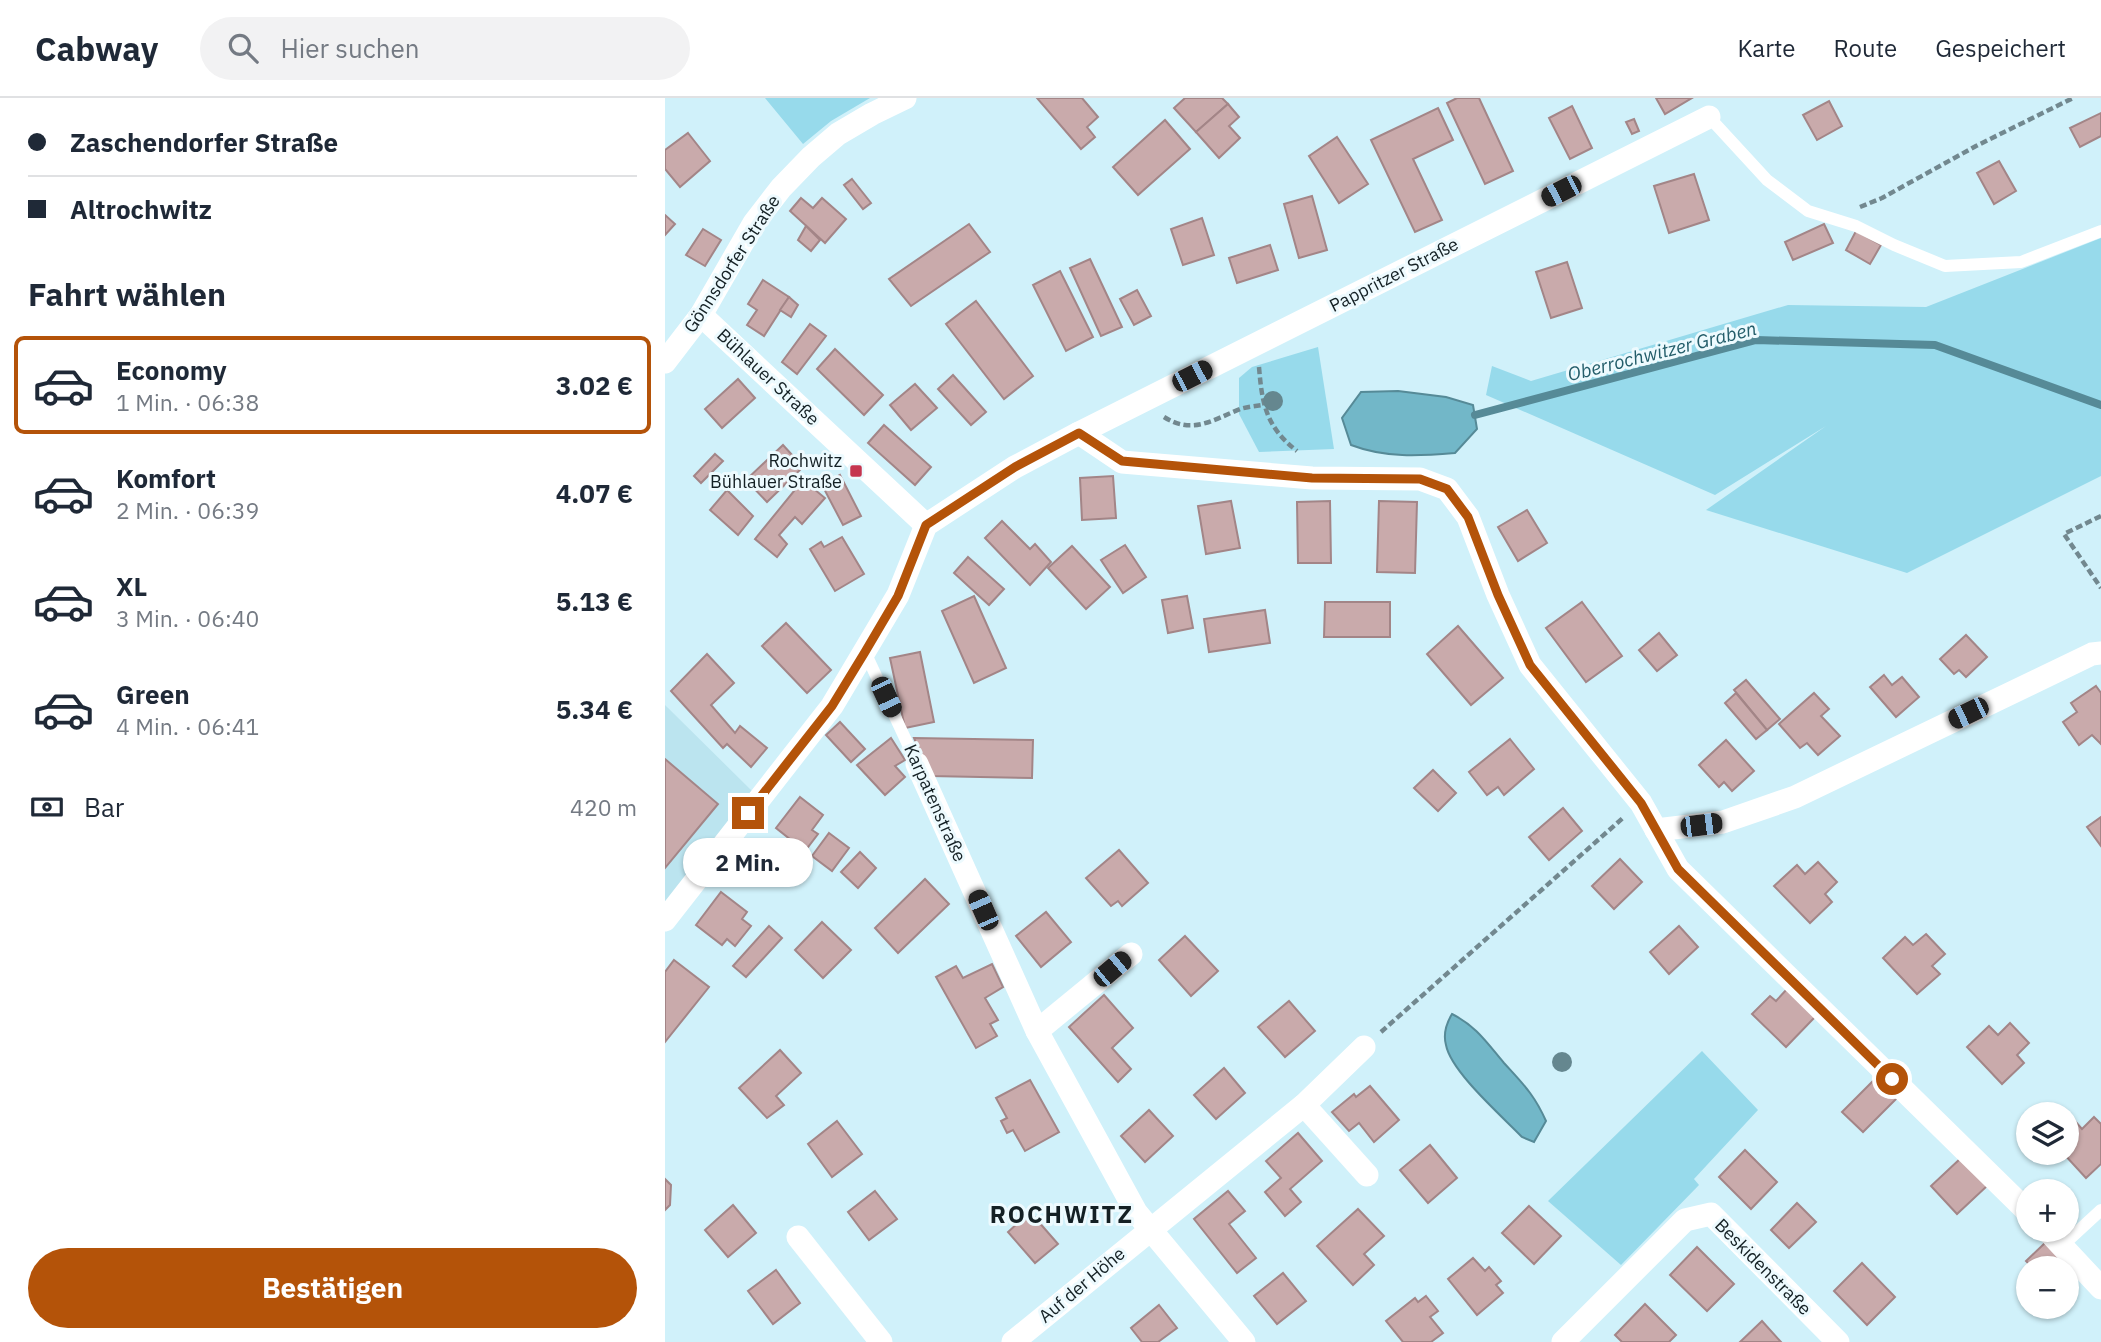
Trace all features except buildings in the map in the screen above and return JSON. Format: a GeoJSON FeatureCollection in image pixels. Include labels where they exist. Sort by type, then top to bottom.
{"type":"FeatureCollection","features":[{"type":"Feature","properties":{"kind":"street","name":"Gönnsdorfer Straße"},"geometry":{"type":"LineString","coordinates":[[665,362],[701,315],[754,223],[788,180],[838,134],[905,98]]}},
{"type":"Feature","properties":{"kind":"street","name":"Pappritzer Straße"},"geometry":{"type":"LineString","coordinates":[[926,525],[1015,467],[1079,433],[1709,117]]}},
{"type":"Feature","properties":{"kind":"street","name":"Bühlauer Straße"},"geometry":{"type":"LineString","coordinates":[[701,315],[926,525]]}},
{"type":"Feature","properties":{"kind":"street"},"geometry":{"type":"LineString","coordinates":[[1079,433],[1122,461],[1312,478],[1420,479],[1447,489],[1468,517],[1498,595],[1530,665],[1641,803],[1678,869],[2016,1200]]}},
{"type":"Feature","properties":{"kind":"street"},"geometry":{"type":"LineString","coordinates":[[665,920],[832,706],[898,596],[926,525]]}},
{"type":"Feature","properties":{"kind":"street"},"geometry":{"type":"LineString","coordinates":[[1656,830],[1723,822],[1795,797],[2092,654],[2101,653]]}},
{"type":"Feature","properties":{"kind":"street","name":"Karpatenstraße"},"geometry":{"type":"LineString","coordinates":[[917,764],[1037,1031],[1136,1212],[1244,1342]]}},
{"type":"Feature","properties":{"kind":"street"},"geometry":{"type":"LineString","coordinates":[[1037,1031],[1131,954]]}},
{"type":"Feature","properties":{"kind":"street"},"geometry":{"type":"LineString","coordinates":[[1150,1229],[1304,1105],[1364,1047]]}},
{"type":"Feature","properties":{"kind":"street"},"geometry":{"type":"LineString","coordinates":[[1304,1105],[1367,1175]]}},
{"type":"Feature","properties":{"kind":"street","name":"Beskidenstraße"},"geometry":{"type":"LineString","coordinates":[[1563,1342],[1685,1220],[1711,1214],[1838,1342]]}},
{"type":"Feature","properties":{"kind":"street","name":"Auf der Höhe"},"geometry":{"type":"LineString","coordinates":[[1013,1342],[1150,1229]]}},
{"type":"Feature","properties":{"kind":"street"},"geometry":{"type":"LineString","coordinates":[[798,1237],[881,1342]]}},
{"type":"Feature","properties":{"kind":"street"},"geometry":{"type":"LineString","coordinates":[[2058,1242],[2101,1288]]}},
{"type":"Feature","properties":{"kind":"lane"},"geometry":{"type":"LineString","coordinates":[[1709,117],[1767,180],[1808,211],[1856,226],[1945,266],[2021,262],[2101,231]]}},
{"type":"Feature","properties":{"kind":"lane","name":"Karpatenstraße"},"geometry":{"type":"LineString","coordinates":[[865,652],[917,764]]}},
{"type":"Feature","properties":{"kind":"lane"},"geometry":{"type":"LineString","coordinates":[[2079,1223],[2101,1210]]}},
{"type":"Feature","properties":{"kind":"path"},"geometry":{"type":"LineString","coordinates":[[1830,219],[1882,198],[1976,146],[2073,98]]}},
{"type":"Feature","properties":{"kind":"path"},"geometry":{"type":"LineString","coordinates":[[1256,344],[1262,405],[1281,439],[1305,458],[1312,478]]}},
{"type":"Feature","properties":{"kind":"path"},"geometry":{"type":"LineString","coordinates":[[1150,397],[1165,418],[1176,424],[1195,427],[1209,424],[1243,408],[1262,405]]}},
{"type":"Feature","properties":{"kind":"path"},"geometry":{"type":"LineString","coordinates":[[2101,516],[2064,534],[2101,588]]}},
{"type":"Feature","properties":{"kind":"path"},"geometry":{"type":"LineString","coordinates":[[1364,1047],[1641,803]]}},
{"type":"Feature","properties":{"kind":"shaded area"},"geometry":{"type":"Polygon","coordinates":[[[765,98],[870,98],[831,121],[803,144],[765,98]]]}},
{"type":"Feature","properties":{"kind":"shaded area"},"geometry":{"type":"Polygon","coordinates":[[[2101,238],[2101,476],[1907,573],[1706,510],[1826,426],[1715,495],[1486,395],[1492,366],[1531,381],[1788,305],[1926,307],[2101,238]]]}},
{"type":"Feature","properties":{"kind":"shaded area"},"geometry":{"type":"Polygon","coordinates":[[[1318,347],[1334,449],[1259,452],[1239,414],[1239,378],[1252,367],[1318,347]]]}},
{"type":"Feature","properties":{"kind":"shaded area"},"geometry":{"type":"Polygon","coordinates":[[[1398,391],[1446,397],[1473,405],[1477,429],[1455,453],[1389,454],[1351,445],[1342,418],[1361,392],[1398,391]]]}},
{"type":"Feature","properties":{"kind":"shaded area"},"geometry":{"type":"Polygon","coordinates":[[[665,705],[753,792],[665,904],[665,705]]]}},
{"type":"Feature","properties":{"kind":"shaded area"},"geometry":{"type":"Polygon","coordinates":[[[1452,1014],[1481,1036],[1537,1104],[1546,1121],[1534,1142],[1522,1137],[1457,1068],[1445,1041],[1452,1014]]]}},
{"type":"Feature","properties":{"kind":"shaded area"},"geometry":{"type":"Polygon","coordinates":[[[1702,1051],[1758,1110],[1694,1179],[1699,1185],[1621,1265],[1548,1201],[1702,1051]]]}},
{"type":"Feature","properties":{"kind":"waterway","name":"Oberrochwitzer Graben"},"geometry":{"type":"LineString","coordinates":[[1475,415],[1756,340],[1935,345],[2101,405]]}},
{"type":"Feature","properties":{"kind":"place","name":"Rochwitz Bühlauer Straße"},"geometry":{"type":"Point","coordinates":[856,471]}},
{"type":"Feature","properties":{"kind":"district","name":"ROCHWITZ"},"geometry":{"type":"Point","coordinates":[1062,1215]}},
{"type":"Feature","properties":{"kind":"route"},"geometry":{"type":"LineString","coordinates":[[748,813],[832,706],[898,596],[926,525],[1015,467],[1079,433],[1122,461],[1312,478],[1420,479],[1447,489],[1468,517],[1498,595],[1530,665],[1641,803],[1678,869],[1892,1079]]}}]}
